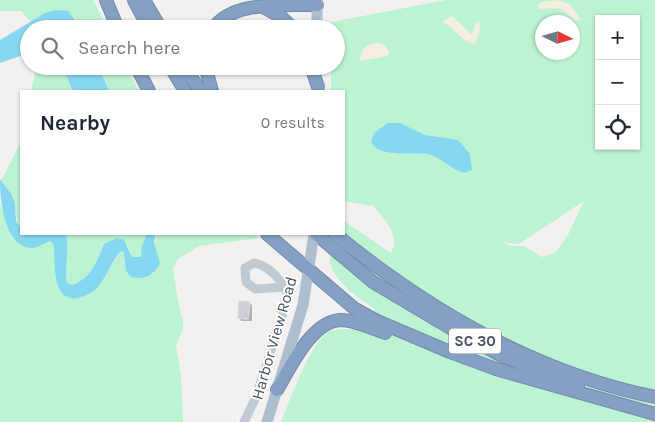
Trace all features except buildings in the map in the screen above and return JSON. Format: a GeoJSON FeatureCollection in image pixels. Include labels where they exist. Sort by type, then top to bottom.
{"type":"FeatureCollection","features":[{"type":"Feature","properties":{"kind":"highway"},"geometry":{"type":"LineString","coordinates":[[106,0],[114,20]]}},
{"type":"Feature","properties":{"kind":"highway"},"geometry":{"type":"LineString","coordinates":[[134,0],[144,20]]}},
{"type":"Feature","properties":{"kind":"highway"},"geometry":{"type":"LineString","coordinates":[[144,0],[155,20]]}},
{"type":"Feature","properties":{"kind":"highway"},"geometry":{"type":"LineString","coordinates":[[218,20],[235,9],[248,6],[317,2]]}},
{"type":"Feature","properties":{"kind":"highway"},"geometry":{"type":"LineString","coordinates":[[263,6],[284,20]]}},
{"type":"Feature","properties":{"kind":"highway"},"geometry":{"type":"LineString","coordinates":[[141,75],[148,90]]}},
{"type":"Feature","properties":{"kind":"highway"},"geometry":{"type":"LineString","coordinates":[[175,75],[184,90]]}},
{"type":"Feature","properties":{"kind":"highway"},"geometry":{"type":"LineString","coordinates":[[189,75],[200,90]]}},
{"type":"Feature","properties":{"kind":"highway"},"geometry":{"type":"LineString","coordinates":[[208,75],[212,90]]}},
{"type":"Feature","properties":{"kind":"highway"},"geometry":{"type":"LineString","coordinates":[[314,75],[318,89]]}},
{"type":"Feature","properties":{"kind":"highway"},"geometry":{"type":"LineString","coordinates":[[268,235],[310,270],[359,318],[450,352],[570,391],[655,414]]}},
{"type":"Feature","properties":{"kind":"highway","name":"SC 30"},"geometry":{"type":"LineString","coordinates":[[316,235],[373,282],[502,356],[582,388],[655,407]]}},
{"type":"Feature","properties":{"kind":"highway","name":"SC 30"},"geometry":{"type":"LineString","coordinates":[[336,235],[406,288],[477,331],[576,375],[655,398]]}},
{"type":"Feature","properties":{"kind":"highway"},"geometry":{"type":"LineString","coordinates":[[277,390],[301,349],[318,330],[332,322],[359,318]]}},
{"type":"Feature","properties":{"kind":"main road"},"geometry":{"type":"LineString","coordinates":[[317,2],[317,20]]}},
{"type":"Feature","properties":{"kind":"main road"},"geometry":{"type":"LineString","coordinates":[[318,75],[318,89]]}},
{"type":"Feature","properties":{"kind":"main road","name":"Harbor View Road"},"geometry":{"type":"LineString","coordinates":[[267,422],[303,305],[315,235]]}},
{"type":"Feature","properties":{"kind":"street"},"geometry":{"type":"LineString","coordinates":[[244,422],[256,397],[288,297],[286,287]]}},
{"type":"Feature","properties":{"kind":"green space"},"geometry":{"type":"Polygon","coordinates":[[[0,0],[93,0],[103,20],[77,20],[76,18],[29,20],[21,11],[0,11],[0,0]]]}},
{"type":"Feature","properties":{"kind":"green space"},"geometry":{"type":"Polygon","coordinates":[[[446,0],[655,0],[655,422],[281,422],[309,358],[323,336],[338,329],[361,330],[375,309],[341,283],[332,269],[330,258],[334,235],[345,235],[345,222],[391,253],[394,246],[393,234],[390,228],[373,206],[345,201],[345,90],[331,90],[331,75],[345,75],[345,20],[342,20],[446,0]],[[584,201],[519,244],[504,242],[511,246],[524,246],[542,257],[555,253],[568,235],[584,201]]]}},
{"type":"Feature","properties":{"kind":"green space"},"geometry":{"type":"Polygon","coordinates":[[[35,75],[66,75],[73,90],[31,90],[35,75]]]}},
{"type":"Feature","properties":{"kind":"green space"},"geometry":{"type":"Polygon","coordinates":[[[102,75],[131,75],[138,90],[109,90],[102,75]]]}},
{"type":"Feature","properties":{"kind":"green space"},"geometry":{"type":"Polygon","coordinates":[[[20,144],[20,226],[13,198],[1,181],[20,144]]]}},
{"type":"Feature","properties":{"kind":"green space"},"geometry":{"type":"Polygon","coordinates":[[[0,204],[13,238],[39,246],[50,241],[54,245],[60,292],[99,286],[121,251],[124,252],[137,278],[153,274],[156,235],[256,235],[259,238],[199,246],[178,259],[173,268],[183,323],[183,329],[176,345],[181,376],[183,422],[0,422],[0,204]]]}},
{"type":"Feature","properties":{"kind":"green space"},"geometry":{"type":"Polygon","coordinates":[[[66,235],[147,235],[142,245],[141,257],[132,257],[128,246],[104,244],[96,263],[88,274],[71,285],[67,283],[66,277],[66,235]]]}},
{"type":"Feature","properties":{"kind":"sand"},"geometry":{"type":"Polygon","coordinates":[[[556,0],[570,4],[578,15],[569,15],[560,8],[540,9],[537,5],[542,2],[556,0]]]}},
{"type":"Feature","properties":{"kind":"sand"},"geometry":{"type":"Polygon","coordinates":[[[452,16],[471,34],[479,20],[480,30],[475,44],[470,43],[442,22],[452,16]]]}},
{"type":"Feature","properties":{"kind":"sand"},"geometry":{"type":"Polygon","coordinates":[[[379,43],[385,45],[389,52],[388,56],[360,61],[361,53],[365,48],[379,43]]]}},
{"type":"Feature","properties":{"kind":"water"},"geometry":{"type":"Polygon","coordinates":[[[56,10],[68,11],[75,20],[33,20],[45,13],[56,10]]]}},
{"type":"Feature","properties":{"kind":"water"},"geometry":{"type":"Polygon","coordinates":[[[20,28],[20,56],[0,63],[0,40],[20,28]]]}},
{"type":"Feature","properties":{"kind":"water"},"geometry":{"type":"Polygon","coordinates":[[[66,75],[102,75],[109,90],[73,90],[66,75]]]}},
{"type":"Feature","properties":{"kind":"water"},"geometry":{"type":"Polygon","coordinates":[[[388,123],[400,123],[425,135],[458,140],[470,154],[472,170],[465,173],[427,154],[388,152],[375,147],[371,142],[374,133],[388,123]]]}},
{"type":"Feature","properties":{"kind":"water"},"geometry":{"type":"Polygon","coordinates":[[[0,179],[12,195],[15,204],[16,221],[20,227],[20,235],[66,235],[67,283],[72,285],[89,274],[104,244],[117,238],[124,240],[132,257],[141,257],[142,245],[147,235],[156,235],[154,242],[160,264],[148,276],[141,278],[131,277],[126,271],[124,252],[121,251],[94,291],[81,297],[71,298],[64,295],[57,281],[54,245],[50,241],[32,248],[23,246],[15,240],[6,221],[1,198],[0,179]]]}}]}
